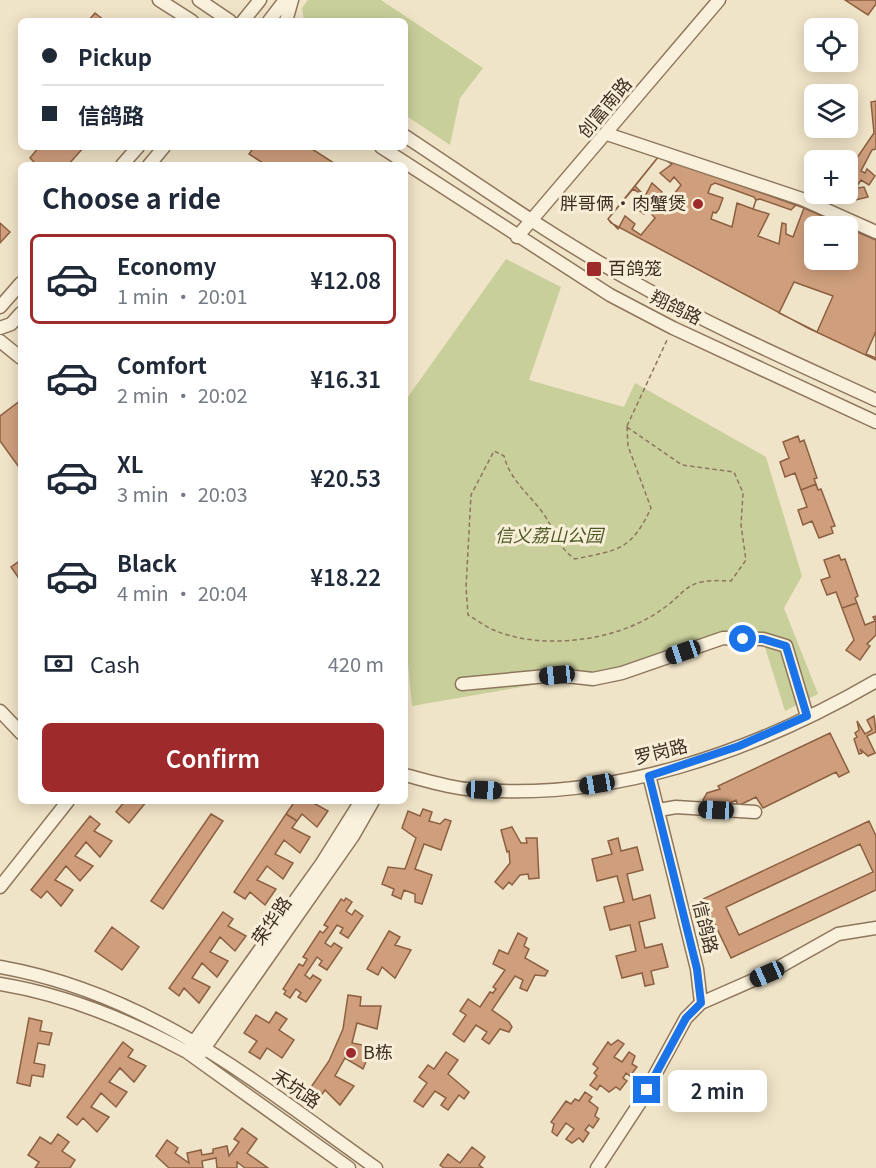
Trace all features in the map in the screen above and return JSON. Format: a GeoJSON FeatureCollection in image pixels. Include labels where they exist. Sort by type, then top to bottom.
{"type":"FeatureCollection","features":[{"type":"Feature","properties":{"kind":"street"},"geometry":{"type":"LineString","coordinates":[[199,0],[226,18]]}},
{"type":"Feature","properties":{"kind":"street"},"geometry":{"type":"LineString","coordinates":[[245,18],[260,0]]}},
{"type":"Feature","properties":{"kind":"street"},"geometry":{"type":"LineString","coordinates":[[271,18],[285,0]]}},
{"type":"Feature","properties":{"kind":"street"},"geometry":{"type":"LineString","coordinates":[[287,18],[292,0]]}},
{"type":"Feature","properties":{"kind":"street","name":"创富南路"},"geometry":{"type":"LineString","coordinates":[[517,237],[719,0]]}},
{"type":"Feature","properties":{"kind":"street"},"geometry":{"type":"LineString","coordinates":[[163,3],[177,18]]}},
{"type":"Feature","properties":{"kind":"street"},"geometry":{"type":"LineString","coordinates":[[163,3],[187,18]]}},
{"type":"Feature","properties":{"kind":"street"},"geometry":{"type":"LineString","coordinates":[[607,134],[802,200],[876,232]]}},
{"type":"Feature","properties":{"kind":"street","name":"翔鸽路"},"geometry":{"type":"LineString","coordinates":[[408,138],[602,264],[672,304],[876,400]]}},
{"type":"Feature","properties":{"kind":"street"},"geometry":{"type":"LineString","coordinates":[[125,162],[135,150]]}},
{"type":"Feature","properties":{"kind":"street"},"geometry":{"type":"LineString","coordinates":[[152,162],[162,150]]}},
{"type":"Feature","properties":{"kind":"street","name":"翔鸽路"},"geometry":{"type":"LineString","coordinates":[[386,150],[404,162]]}},
{"type":"Feature","properties":{"kind":"street","name":"翔鸽路"},"geometry":{"type":"LineString","coordinates":[[408,165],[576,276],[673,328],[876,422]]}},
{"type":"Feature","properties":{"kind":"street"},"geometry":{"type":"LineString","coordinates":[[0,307],[18,286]]}},
{"type":"Feature","properties":{"kind":"street"},"geometry":{"type":"LineString","coordinates":[[0,328],[11,324],[18,316]]}},
{"type":"Feature","properties":{"kind":"street"},"geometry":{"type":"LineString","coordinates":[[0,341],[18,356]]}},
{"type":"Feature","properties":{"kind":"street"},"geometry":{"type":"LineString","coordinates":[[462,684],[557,675],[593,679],[622,673],[723,638],[763,639],[786,646],[807,716]]}},
{"type":"Feature","properties":{"kind":"street","name":"罗岗路"},"geometry":{"type":"LineString","coordinates":[[408,776],[465,789],[522,792],[562,790],[649,776],[739,746],[807,716],[876,681]]}},
{"type":"Feature","properties":{"kind":"street"},"geometry":{"type":"LineString","coordinates":[[0,711],[18,730]]}},
{"type":"Feature","properties":{"kind":"street","name":"信鸽路"},"geometry":{"type":"LineString","coordinates":[[649,776],[697,969],[701,1003]]}},
{"type":"Feature","properties":{"kind":"street"},"geometry":{"type":"LineString","coordinates":[[0,887],[66,804]]}},
{"type":"Feature","properties":{"kind":"street","name":"荣华路"},"geometry":{"type":"LineString","coordinates":[[192,1056],[359,804]]}},
{"type":"Feature","properties":{"kind":"street","name":"荣华路"},"geometry":{"type":"LineString","coordinates":[[200,1044],[353,836],[371,804]]}},
{"type":"Feature","properties":{"kind":"street"},"geometry":{"type":"LineString","coordinates":[[659,810],[675,807],[755,812]]}},
{"type":"Feature","properties":{"kind":"street"},"geometry":{"type":"LineString","coordinates":[[597,1168],[639,1104],[686,1018],[701,1003],[767,974],[838,933],[876,928]]}},
{"type":"Feature","properties":{"kind":"street","name":"禾坑路"},"geometry":{"type":"LineString","coordinates":[[0,968],[44,976],[101,995],[169,1026],[200,1044],[376,1168]]}},
{"type":"Feature","properties":{"kind":"street","name":"禾坑路"},"geometry":{"type":"LineString","coordinates":[[0,984],[100,1010],[192,1056],[349,1168]]}},
{"type":"Feature","properties":{"kind":"street"},"geometry":{"type":"LineString","coordinates":[[349,1168],[358,1155]]}},
{"type":"Feature","properties":{"kind":"path"},"geometry":{"type":"LineString","coordinates":[[627,427],[682,465],[734,472],[743,493],[741,525],[746,560],[731,581],[706,580],[684,588],[656,614],[617,632],[586,639],[542,641],[496,631],[468,615],[466,587],[471,495],[494,451],[504,456],[507,468],[544,514],[562,550],[575,560],[624,548],[642,528],[651,508],[628,446],[627,427],[673,328]]}},
{"type":"Feature","properties":{"kind":"green space"},"geometry":{"type":"Polygon","coordinates":[[[308,0],[381,0],[408,18],[304,18],[302,8],[308,0]]]}},
{"type":"Feature","properties":{"kind":"green space"},"geometry":{"type":"Polygon","coordinates":[[[408,18],[483,68],[460,98],[450,145],[408,117],[408,18]]]}},
{"type":"Feature","properties":{"kind":"green space","name":"信义荔山公园"},"geometry":{"type":"Polygon","coordinates":[[[506,259],[561,287],[529,380],[624,407],[635,383],[766,457],[802,576],[784,608],[818,694],[785,711],[764,644],[749,625],[614,671],[412,706],[408,663],[408,397],[506,259]]]}},
{"type":"Feature","properties":{"kind":"building"},"geometry":{"type":"Polygon","coordinates":[[[845,0],[876,0],[876,4],[868,15],[845,0]]]}},
{"type":"Feature","properties":{"kind":"building"},"geometry":{"type":"Polygon","coordinates":[[[95,13],[101,18],[91,18],[95,13]]]}},
{"type":"Feature","properties":{"kind":"building"},"geometry":{"type":"Polygon","coordinates":[[[876,101],[876,149],[872,150],[861,171],[865,173],[867,169],[875,176],[869,185],[861,180],[858,184],[858,156],[874,133],[871,102],[876,101]]]}},
{"type":"Feature","properties":{"kind":"building"},"geometry":{"type":"Polygon","coordinates":[[[37,150],[81,150],[71,162],[34,162],[30,158],[37,150]]]}},
{"type":"Feature","properties":{"kind":"building"},"geometry":{"type":"Polygon","coordinates":[[[252,150],[314,150],[332,162],[261,162],[249,154],[252,150]]]}},
{"type":"Feature","properties":{"kind":"building"},"geometry":{"type":"Polygon","coordinates":[[[659,156],[822,216],[804,216],[804,270],[858,270],[858,232],[876,240],[876,360],[808,328],[611,223],[608,219],[659,156]]]}},
{"type":"Feature","properties":{"kind":"building"},"geometry":{"type":"Polygon","coordinates":[[[659,156],[672,164],[660,173],[670,182],[674,177],[681,185],[668,202],[658,196],[662,192],[652,183],[645,196],[635,186],[659,156]]]}},
{"type":"Feature","properties":{"kind":"building"},"geometry":{"type":"Polygon","coordinates":[[[715,183],[754,197],[756,200],[753,209],[737,203],[732,227],[711,219],[713,212],[716,213],[719,209],[723,198],[708,193],[711,185],[715,183]]]}},
{"type":"Feature","properties":{"kind":"building"},"geometry":{"type":"Polygon","coordinates":[[[864,187],[868,197],[858,199],[858,188],[864,187]]]}},
{"type":"Feature","properties":{"kind":"building"},"geometry":{"type":"Polygon","coordinates":[[[633,189],[645,196],[633,206],[644,214],[648,210],[655,218],[641,235],[632,229],[635,224],[625,216],[618,229],[608,219],[633,189]]]}},
{"type":"Feature","properties":{"kind":"building"},"geometry":{"type":"Polygon","coordinates":[[[760,199],[791,210],[796,205],[804,208],[793,237],[786,234],[786,224],[782,223],[779,244],[758,236],[769,214],[753,209],[756,200],[760,199]]]}},
{"type":"Feature","properties":{"kind":"building"},"geometry":{"type":"Polygon","coordinates":[[[0,223],[10,232],[0,243],[0,223]]]}},
{"type":"Feature","properties":{"kind":"building"},"geometry":{"type":"Polygon","coordinates":[[[794,282],[833,296],[817,332],[779,313],[794,282]]]}},
{"type":"Feature","properties":{"kind":"building"},"geometry":{"type":"Polygon","coordinates":[[[876,331],[876,358],[866,354],[876,331]]]}},
{"type":"Feature","properties":{"kind":"building"},"geometry":{"type":"Polygon","coordinates":[[[18,402],[18,466],[0,441],[0,416],[18,402]]]}},
{"type":"Feature","properties":{"kind":"building"},"geometry":{"type":"Polygon","coordinates":[[[798,436],[800,442],[804,440],[817,478],[814,479],[816,484],[801,490],[795,473],[785,477],[780,462],[789,458],[783,442],[798,436]]]}},
{"type":"Feature","properties":{"kind":"building"},"geometry":{"type":"Polygon","coordinates":[[[816,484],[818,490],[821,489],[835,526],[831,527],[833,533],[819,538],[812,521],[803,525],[798,510],[807,507],[801,490],[816,484]]]}},
{"type":"Feature","properties":{"kind":"building"},"geometry":{"type":"Polygon","coordinates":[[[839,555],[841,560],[845,559],[858,596],[855,598],[857,603],[842,608],[836,592],[827,595],[821,580],[830,577],[824,560],[839,555]]]}},
{"type":"Feature","properties":{"kind":"building"},"geometry":{"type":"Polygon","coordinates":[[[18,562],[18,577],[11,567],[18,562]]]}},
{"type":"Feature","properties":{"kind":"building"},"geometry":{"type":"Polygon","coordinates":[[[857,603],[865,625],[875,621],[873,617],[876,616],[876,635],[867,644],[870,646],[860,660],[846,650],[854,640],[842,608],[857,603]]]}},
{"type":"Feature","properties":{"kind":"building"},"geometry":{"type":"Polygon","coordinates":[[[874,716],[876,732],[867,736],[875,753],[868,756],[860,749],[862,753],[859,754],[854,739],[857,737],[855,733],[859,730],[857,721],[865,734],[872,730],[867,720],[874,716]]]}},
{"type":"Feature","properties":{"kind":"building"},"geometry":{"type":"Polygon","coordinates":[[[830,733],[849,772],[839,777],[836,772],[763,808],[756,797],[738,806],[736,800],[726,805],[724,802],[720,805],[705,805],[703,800],[707,793],[720,789],[718,786],[830,733]]]}},
{"type":"Feature","properties":{"kind":"building"},"geometry":{"type":"Polygon","coordinates":[[[123,804],[145,804],[129,823],[116,812],[123,804]]]}},
{"type":"Feature","properties":{"kind":"building"},"geometry":{"type":"Polygon","coordinates":[[[293,804],[315,804],[328,811],[317,827],[302,814],[297,821],[286,814],[293,804]]]}},
{"type":"Feature","properties":{"kind":"building"},"geometry":{"type":"Polygon","coordinates":[[[423,809],[432,812],[429,821],[440,824],[445,819],[451,821],[441,850],[424,844],[415,869],[432,875],[422,904],[415,902],[415,894],[404,890],[401,899],[392,895],[394,889],[382,884],[388,867],[405,869],[416,838],[402,828],[408,811],[420,816],[423,809]]]}},
{"type":"Feature","properties":{"kind":"building"},"geometry":{"type":"Polygon","coordinates":[[[211,814],[223,821],[163,909],[151,901],[211,814]]]}},
{"type":"Feature","properties":{"kind":"building"},"geometry":{"type":"Polygon","coordinates":[[[286,814],[297,821],[292,828],[310,837],[300,853],[284,840],[275,854],[293,863],[283,879],[267,866],[257,880],[276,889],[265,905],[250,892],[245,899],[234,892],[286,814]]]}},
{"type":"Feature","properties":{"kind":"building"},"geometry":{"type":"Polygon","coordinates":[[[90,816],[100,824],[94,831],[112,841],[100,857],[86,842],[75,856],[93,866],[80,881],[66,866],[55,880],[73,890],[61,906],[47,891],[41,898],[31,890],[90,816]]]}},
{"type":"Feature","properties":{"kind":"building"},"geometry":{"type":"Polygon","coordinates":[[[869,821],[876,836],[876,890],[731,958],[703,899],[869,821]],[[860,844],[726,907],[739,935],[873,872],[860,844]]]}},
{"type":"Feature","properties":{"kind":"building"},"geometry":{"type":"Polygon","coordinates":[[[512,827],[521,843],[527,843],[526,838],[537,838],[539,878],[529,879],[528,874],[520,875],[512,885],[509,882],[503,889],[495,882],[510,863],[509,851],[507,852],[501,830],[512,827]]]}},
{"type":"Feature","properties":{"kind":"building"},"geometry":{"type":"Polygon","coordinates":[[[618,838],[621,851],[637,847],[643,870],[627,874],[633,900],[650,895],[655,918],[639,922],[645,948],[662,944],[668,967],[651,971],[654,984],[645,986],[642,973],[622,978],[616,956],[636,951],[630,925],[610,930],[604,907],[624,902],[617,876],[597,881],[592,859],[612,854],[608,841],[618,838]]]}},
{"type":"Feature","properties":{"kind":"building"},"geometry":{"type":"Polygon","coordinates":[[[346,898],[352,902],[346,911],[352,915],[355,910],[363,916],[348,938],[340,933],[343,928],[337,925],[325,943],[331,947],[334,943],[342,948],[327,970],[319,965],[322,961],[317,957],[305,975],[310,979],[313,975],[321,980],[306,1002],[298,997],[301,993],[296,989],[290,998],[284,994],[286,991],[283,989],[299,964],[303,966],[307,959],[303,957],[320,931],[323,933],[328,927],[324,925],[341,899],[344,901],[346,898]]]}},
{"type":"Feature","properties":{"kind":"building"},"geometry":{"type":"Polygon","coordinates":[[[223,912],[233,919],[228,926],[246,936],[235,951],[220,937],[210,952],[228,961],[217,977],[202,963],[192,978],[210,987],[199,1003],[184,988],[179,996],[169,988],[223,912]]]}},
{"type":"Feature","properties":{"kind":"building"},"geometry":{"type":"Polygon","coordinates":[[[112,927],[139,947],[122,970],[95,951],[112,927]]]}},
{"type":"Feature","properties":{"kind":"building"},"geometry":{"type":"Polygon","coordinates":[[[389,931],[400,937],[395,945],[411,950],[395,978],[382,967],[378,975],[367,969],[389,931]]]}},
{"type":"Feature","properties":{"kind":"building"},"geometry":{"type":"Polygon","coordinates":[[[518,933],[527,938],[524,946],[529,949],[525,958],[548,971],[545,976],[535,975],[527,991],[520,988],[523,980],[515,976],[492,1010],[509,1022],[512,1027],[509,1032],[500,1029],[489,1044],[482,1039],[487,1032],[476,1025],[464,1042],[453,1034],[466,1015],[460,1011],[468,999],[480,1007],[490,992],[493,993],[496,989],[493,987],[505,970],[493,964],[499,950],[508,954],[518,933]]]}},
{"type":"Feature","properties":{"kind":"building","name":"B栋"},"geometry":{"type":"Polygon","coordinates":[[[348,995],[361,997],[360,1006],[381,1006],[377,1029],[357,1023],[352,1043],[372,1047],[363,1069],[345,1058],[335,1076],[354,1086],[340,1105],[325,1090],[320,1097],[309,1090],[329,1061],[343,1029],[348,995]]]}},
{"type":"Feature","properties":{"kind":"building"},"geometry":{"type":"Polygon","coordinates":[[[276,1012],[287,1019],[279,1030],[294,1040],[282,1058],[267,1048],[260,1059],[249,1052],[257,1041],[244,1033],[256,1015],[269,1023],[276,1012]]]}},
{"type":"Feature","properties":{"kind":"building"},"geometry":{"type":"Polygon","coordinates":[[[29,1018],[42,1021],[40,1031],[52,1033],[49,1045],[38,1043],[34,1063],[45,1065],[43,1077],[32,1075],[30,1086],[17,1083],[29,1018]]]}},
{"type":"Feature","properties":{"kind":"building"},"geometry":{"type":"Polygon","coordinates":[[[618,1040],[624,1044],[614,1057],[622,1062],[629,1052],[635,1056],[632,1064],[637,1067],[630,1076],[626,1073],[623,1078],[627,1081],[620,1090],[616,1087],[609,1092],[600,1085],[597,1090],[590,1085],[597,1076],[594,1073],[598,1068],[593,1064],[608,1042],[611,1045],[618,1040]]]}},
{"type":"Feature","properties":{"kind":"building"},"geometry":{"type":"Polygon","coordinates":[[[123,1042],[133,1050],[128,1057],[146,1066],[134,1082],[120,1068],[109,1082],[127,1092],[116,1107],[101,1093],[91,1107],[109,1117],[97,1132],[83,1118],[77,1125],[67,1117],[123,1042]]]}},
{"type":"Feature","properties":{"kind":"building"},"geometry":{"type":"Polygon","coordinates":[[[446,1052],[458,1060],[448,1074],[469,1092],[464,1099],[459,1095],[448,1110],[441,1105],[446,1098],[435,1091],[423,1107],[414,1101],[427,1083],[419,1077],[428,1065],[434,1069],[446,1052]]]}},
{"type":"Feature","properties":{"kind":"building"},"geometry":{"type":"Polygon","coordinates":[[[585,1092],[592,1097],[589,1101],[598,1108],[595,1116],[599,1119],[593,1128],[589,1125],[585,1130],[589,1133],[583,1142],[579,1138],[572,1143],[566,1139],[574,1129],[566,1123],[557,1136],[552,1132],[554,1124],[551,1122],[566,1101],[571,1104],[575,1099],[579,1101],[585,1092]]]}},
{"type":"Feature","properties":{"kind":"building"},"geometry":{"type":"Polygon","coordinates":[[[242,1128],[257,1139],[247,1153],[268,1168],[245,1168],[237,1162],[237,1168],[217,1168],[216,1158],[202,1161],[203,1168],[169,1168],[156,1156],[167,1140],[178,1148],[175,1153],[189,1163],[187,1153],[201,1150],[202,1155],[213,1153],[213,1149],[227,1146],[229,1156],[239,1142],[234,1139],[242,1128]]]}},
{"type":"Feature","properties":{"kind":"building"},"geometry":{"type":"Polygon","coordinates":[[[58,1134],[69,1142],[62,1151],[75,1160],[70,1168],[35,1168],[39,1162],[28,1155],[40,1137],[51,1144],[58,1134]]]}},
{"type":"Feature","properties":{"kind":"building"},"geometry":{"type":"Polygon","coordinates":[[[472,1147],[485,1157],[479,1165],[483,1168],[444,1168],[440,1165],[448,1154],[460,1163],[472,1147]]]}},
{"type":"Feature","properties":{"kind":"place","name":"胖哥俩·肉蟹煲"},"geometry":{"type":"Point","coordinates":[698,204]}},
{"type":"Feature","properties":{"kind":"place","name":"百鸽笼"},"geometry":{"type":"Point","coordinates":[594,269]}},
{"type":"Feature","properties":{"kind":"place","name":"B栋"},"geometry":{"type":"Point","coordinates":[351,1053]}},
{"type":"Feature","properties":{"kind":"route"},"geometry":{"type":"LineString","coordinates":[[647,1090],[686,1018],[701,1003],[697,969],[649,776],[739,746],[807,716],[786,646],[763,639],[743,639]]}}]}
